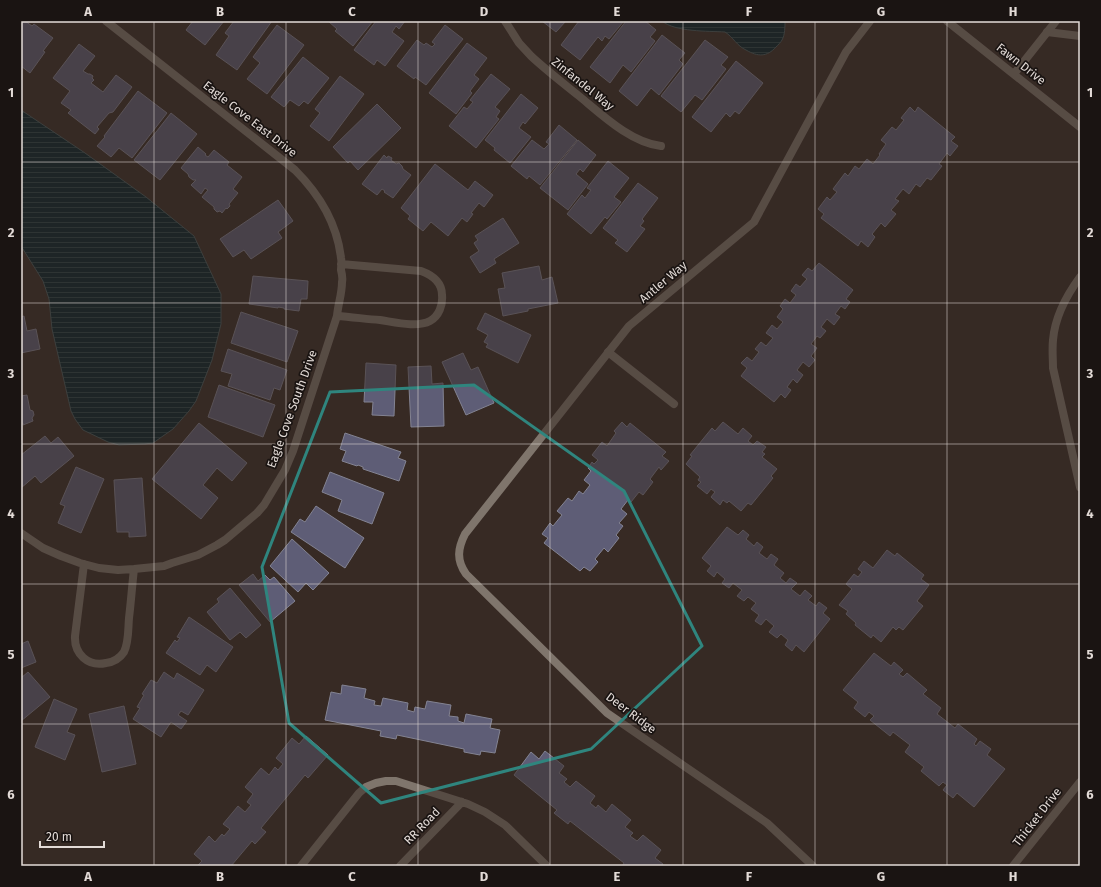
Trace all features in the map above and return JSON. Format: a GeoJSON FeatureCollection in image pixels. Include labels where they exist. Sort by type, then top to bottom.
{"type":"FeatureCollection","features":[{"type":"Feature","properties":{"kind":"street","name":"Eagle Cove East Drive"},"geometry":{"type":"LineString","coordinates":[[106,21],[302,177],[322,202],[331,220],[338,239],[342,259],[341,264]]}},
{"type":"Feature","properties":{"kind":"street","name":"Zinfandel Way"},"geometry":{"type":"LineString","coordinates":[[505,21],[519,43],[531,56],[621,130],[638,139],[661,146]]}},
{"type":"Feature","properties":{"kind":"street","name":"Antler Way"},"geometry":{"type":"LineString","coordinates":[[459,554],[460,545],[465,534],[629,326],[754,222],[846,52],[870,21]]}},
{"type":"Feature","properties":{"kind":"street","name":"Fawn Drive"},"geometry":{"type":"LineString","coordinates":[[947,21],[1080,127]]}},
{"type":"Feature","properties":{"kind":"street"},"geometry":{"type":"LineString","coordinates":[[1014,74],[1056,21]]}},
{"type":"Feature","properties":{"kind":"street"},"geometry":{"type":"LineString","coordinates":[[1047,32],[1080,36]]}},
{"type":"Feature","properties":{"kind":"street","name":"Eagle Cove South Drive"},"geometry":{"type":"LineString","coordinates":[[21,533],[33,542],[52,552],[80,564],[118,570],[164,566],[198,555],[226,540],[264,505],[285,470],[293,451],[337,316],[342,280],[341,264]]}},
{"type":"Feature","properties":{"kind":"street"},"geometry":{"type":"LineString","coordinates":[[337,316],[418,324],[432,320],[442,305],[442,291],[440,286],[434,278],[421,271],[341,264]]}},
{"type":"Feature","properties":{"kind":"street"},"geometry":{"type":"LineString","coordinates":[[1080,277],[1064,302],[1057,320],[1053,339],[1053,368],[1080,487]]}},
{"type":"Feature","properties":{"kind":"street"},"geometry":{"type":"LineString","coordinates":[[608,352],[674,404]]}},
{"type":"Feature","properties":{"kind":"street","name":"Deer Ridge"},"geometry":{"type":"LineString","coordinates":[[459,554],[463,570],[469,578],[607,713],[768,823],[813,866]]}},
{"type":"Feature","properties":{"kind":"street"},"geometry":{"type":"LineString","coordinates":[[84,564],[75,645],[83,658],[96,664],[110,663],[117,660],[124,652],[127,640],[134,569]]}},
{"type":"Feature","properties":{"kind":"street"},"geometry":{"type":"LineString","coordinates":[[301,866],[359,793],[366,786],[386,781],[396,781],[479,809],[500,821],[547,866]]}},
{"type":"Feature","properties":{"kind":"street","name":"Thicket Drive"},"geometry":{"type":"LineString","coordinates":[[1013,866],[1080,782]]}},
{"type":"Feature","properties":{"kind":"street","name":"RR Road"},"geometry":{"type":"LineString","coordinates":[[400,866],[462,802]]}},
{"type":"Feature","properties":{"kind":"highlighted area"},"geometry":{"type":"Polygon","coordinates":[[[474,385],[624,491],[702,646],[591,749],[381,803],[289,723],[262,567],[330,392],[474,385]]]}},
{"type":"Feature","properties":{"kind":"water"},"geometry":{"type":"Polygon","coordinates":[[[662,21],[785,21],[785,28],[781,42],[773,50],[766,54],[758,55],[743,48],[725,32],[683,29],[668,25],[662,21]]]}},
{"type":"Feature","properties":{"kind":"water"},"geometry":{"type":"Polygon","coordinates":[[[21,110],[85,153],[146,197],[194,236],[221,294],[221,324],[212,360],[196,401],[173,429],[153,443],[119,445],[108,442],[83,430],[71,411],[52,329],[49,299],[43,281],[21,246],[21,110]]]}},
{"type":"Feature","properties":{"kind":"building"},"geometry":{"type":"Polygon","coordinates":[[[21,21],[25,21],[32,26],[34,24],[53,38],[43,51],[45,52],[30,73],[21,66],[21,21]]]}},
{"type":"Feature","properties":{"kind":"building"},"geometry":{"type":"Polygon","coordinates":[[[193,21],[224,21],[205,45],[186,30],[193,21]]]}},
{"type":"Feature","properties":{"kind":"building"},"geometry":{"type":"Polygon","coordinates":[[[234,21],[272,21],[237,70],[216,55],[229,36],[225,33],[234,21]]]}},
{"type":"Feature","properties":{"kind":"building"},"geometry":{"type":"Polygon","coordinates":[[[328,21],[373,21],[353,46],[335,31],[337,29],[328,21]]]}},
{"type":"Feature","properties":{"kind":"building"},"geometry":{"type":"Polygon","coordinates":[[[376,21],[405,21],[399,29],[396,26],[392,32],[404,41],[385,66],[377,60],[374,65],[354,50],[376,21]]]}},
{"type":"Feature","properties":{"kind":"building"},"geometry":{"type":"Polygon","coordinates":[[[542,21],[566,21],[556,32],[542,21]]]}},
{"type":"Feature","properties":{"kind":"building"},"geometry":{"type":"Polygon","coordinates":[[[579,21],[624,21],[609,39],[605,36],[602,41],[598,37],[580,60],[561,45],[579,21]]]}},
{"type":"Feature","properties":{"kind":"building"},"geometry":{"type":"Polygon","coordinates":[[[626,21],[645,21],[656,30],[650,37],[655,41],[631,72],[623,65],[610,83],[590,67],[626,21]]]}},
{"type":"Feature","properties":{"kind":"building"},"geometry":{"type":"Polygon","coordinates":[[[277,25],[304,45],[267,94],[247,79],[260,63],[253,57],[277,25]]]}},
{"type":"Feature","properties":{"kind":"building"},"geometry":{"type":"Polygon","coordinates":[[[445,25],[463,39],[426,85],[415,77],[414,79],[397,66],[417,40],[424,45],[426,43],[432,47],[435,44],[432,42],[445,25]]]}},
{"type":"Feature","properties":{"kind":"building"},"geometry":{"type":"Polygon","coordinates":[[[662,35],[685,53],[679,60],[683,64],[659,95],[651,88],[637,106],[619,91],[662,35]]]}},
{"type":"Feature","properties":{"kind":"building"},"geometry":{"type":"Polygon","coordinates":[[[705,40],[728,57],[721,65],[726,69],[702,100],[695,95],[681,112],[661,96],[705,40]]]}},
{"type":"Feature","properties":{"kind":"building"},"geometry":{"type":"Polygon","coordinates":[[[467,43],[487,58],[474,75],[479,79],[470,91],[472,93],[456,114],[429,93],[467,43]]]}},
{"type":"Feature","properties":{"kind":"building"},"geometry":{"type":"Polygon","coordinates":[[[79,44],[95,56],[83,71],[93,76],[92,78],[94,80],[91,83],[103,92],[116,75],[132,87],[113,112],[109,113],[97,127],[99,129],[95,134],[68,113],[71,110],[61,103],[70,91],[53,78],[79,44]]]}},
{"type":"Feature","properties":{"kind":"building"},"geometry":{"type":"Polygon","coordinates":[[[303,57],[329,78],[308,104],[304,101],[299,106],[290,100],[284,107],[271,97],[303,57]]]}},
{"type":"Feature","properties":{"kind":"building"},"geometry":{"type":"Polygon","coordinates":[[[736,61],[763,83],[739,114],[735,111],[730,117],[726,113],[711,132],[692,117],[736,61]]]}},
{"type":"Feature","properties":{"kind":"building"},"geometry":{"type":"Polygon","coordinates":[[[491,74],[510,89],[495,107],[500,111],[496,117],[499,119],[476,148],[449,126],[464,107],[467,109],[473,102],[470,100],[491,74]]]}},
{"type":"Feature","properties":{"kind":"building"},"geometry":{"type":"Polygon","coordinates":[[[340,76],[364,94],[329,141],[310,126],[320,113],[315,109],[340,76]]]}},
{"type":"Feature","properties":{"kind":"building"},"geometry":{"type":"Polygon","coordinates":[[[138,91],[167,113],[132,158],[119,148],[111,157],[97,146],[138,91]]]}},
{"type":"Feature","properties":{"kind":"building"},"geometry":{"type":"Polygon","coordinates":[[[521,94],[538,108],[525,124],[523,122],[519,128],[531,137],[510,163],[494,150],[495,148],[485,140],[521,94]]]}},
{"type":"Feature","properties":{"kind":"building"},"geometry":{"type":"Polygon","coordinates":[[[377,104],[401,128],[358,170],[350,161],[348,163],[333,147],[377,104]]]}},
{"type":"Feature","properties":{"kind":"building"},"geometry":{"type":"Polygon","coordinates":[[[910,107],[915,112],[918,107],[955,137],[951,141],[958,146],[950,156],[947,153],[939,164],[942,166],[931,180],[927,178],[920,187],[916,184],[909,194],[903,189],[895,199],[899,201],[891,210],[896,214],[885,227],[881,223],[872,234],[875,237],[868,247],[861,241],[858,246],[821,218],[824,214],[818,209],[827,197],[830,200],[837,192],[833,189],[845,173],[848,176],[855,166],[859,169],[867,159],[873,164],[886,144],[881,140],[892,127],[896,130],[904,120],[901,118],[910,107]]]}},
{"type":"Feature","properties":{"kind":"building"},"geometry":{"type":"Polygon","coordinates":[[[171,113],[197,134],[160,180],[134,160],[171,113]]]}},
{"type":"Feature","properties":{"kind":"building"},"geometry":{"type":"Polygon","coordinates":[[[559,125],[577,140],[540,185],[529,176],[527,179],[511,166],[532,140],[544,149],[549,144],[546,142],[559,125]]]}},
{"type":"Feature","properties":{"kind":"building"},"geometry":{"type":"Polygon","coordinates":[[[578,140],[596,155],[583,172],[580,169],[576,174],[588,184],[568,210],[540,188],[578,140]]]}},
{"type":"Feature","properties":{"kind":"building"},"geometry":{"type":"Polygon","coordinates":[[[198,147],[208,157],[214,150],[229,162],[227,165],[242,177],[233,189],[238,193],[229,204],[230,206],[222,213],[220,211],[217,212],[214,207],[202,197],[208,190],[205,188],[201,194],[191,185],[196,180],[189,177],[188,174],[181,168],[198,147]]]}},
{"type":"Feature","properties":{"kind":"building"},"geometry":{"type":"Polygon","coordinates":[[[384,155],[387,158],[388,156],[392,158],[391,160],[396,164],[399,163],[403,169],[411,175],[393,198],[382,189],[377,195],[362,184],[384,155]]]}},
{"type":"Feature","properties":{"kind":"building"},"geometry":{"type":"Polygon","coordinates":[[[608,161],[629,178],[614,197],[621,202],[607,219],[605,217],[591,234],[567,214],[582,195],[585,198],[591,190],[587,188],[608,161]]]}},
{"type":"Feature","properties":{"kind":"building"},"geometry":{"type":"Polygon","coordinates":[[[435,164],[468,190],[475,181],[493,195],[484,207],[479,203],[471,213],[473,214],[467,222],[462,218],[448,236],[431,222],[423,231],[408,219],[410,216],[401,208],[435,164]]]}},
{"type":"Feature","properties":{"kind":"building"},"geometry":{"type":"Polygon","coordinates":[[[638,183],[658,198],[642,219],[644,221],[640,226],[645,229],[627,252],[615,243],[618,240],[603,228],[638,183]]]}},
{"type":"Feature","properties":{"kind":"building"},"geometry":{"type":"Polygon","coordinates":[[[278,200],[293,221],[278,232],[282,238],[251,259],[244,250],[233,257],[220,239],[278,200]]]}},
{"type":"Feature","properties":{"kind":"building"},"geometry":{"type":"Polygon","coordinates":[[[503,218],[519,243],[494,259],[496,263],[480,273],[470,257],[479,251],[474,243],[478,240],[475,236],[503,218]]]}},
{"type":"Feature","properties":{"kind":"building"},"geometry":{"type":"Polygon","coordinates":[[[819,263],[853,290],[846,299],[850,302],[845,309],[841,306],[835,314],[840,317],[834,325],[827,319],[821,327],[826,331],[820,338],[817,336],[811,344],[817,348],[811,356],[815,360],[809,367],[803,362],[797,370],[803,375],[797,383],[793,379],[787,387],[791,390],[785,398],[781,394],[774,402],[741,376],[747,368],[741,363],[747,357],[752,361],[759,352],[755,349],[761,342],[766,346],[773,338],[766,333],[772,325],[777,329],[783,322],[777,317],[783,309],[780,306],[785,299],[790,303],[796,295],[791,291],[796,284],[800,287],[807,279],[802,275],[808,268],[812,271],[819,263]]]}},
{"type":"Feature","properties":{"kind":"building"},"geometry":{"type":"Polygon","coordinates":[[[539,266],[542,280],[552,277],[558,303],[503,316],[498,289],[505,288],[502,273],[539,266]]]}},
{"type":"Feature","properties":{"kind":"building"},"geometry":{"type":"Polygon","coordinates":[[[253,276],[308,281],[307,299],[301,299],[299,311],[249,304],[253,276]]]}},
{"type":"Feature","properties":{"kind":"building"},"geometry":{"type":"Polygon","coordinates":[[[241,312],[298,331],[287,362],[231,343],[241,312]]]}},
{"type":"Feature","properties":{"kind":"building"},"geometry":{"type":"Polygon","coordinates":[[[485,313],[531,335],[518,363],[486,347],[488,344],[484,342],[488,335],[477,329],[485,313]]]}},
{"type":"Feature","properties":{"kind":"building"},"geometry":{"type":"Polygon","coordinates":[[[24,316],[27,331],[36,329],[40,349],[21,353],[21,317],[24,316]]]}},
{"type":"Feature","properties":{"kind":"building"},"geometry":{"type":"Polygon","coordinates":[[[228,349],[287,370],[280,390],[274,388],[270,400],[228,386],[232,374],[221,371],[228,349]]]}},
{"type":"Feature","properties":{"kind":"building"},"geometry":{"type":"Polygon","coordinates":[[[463,353],[471,370],[478,367],[494,403],[466,415],[442,362],[463,353]]]}},
{"type":"Feature","properties":{"kind":"building"},"geometry":{"type":"Polygon","coordinates":[[[366,363],[396,365],[394,416],[372,415],[373,402],[364,402],[366,363]]]}},
{"type":"Feature","properties":{"kind":"building"},"geometry":{"type":"Polygon","coordinates":[[[431,366],[432,384],[443,383],[444,426],[411,427],[408,367],[431,366]]]}},
{"type":"Feature","properties":{"kind":"building"},"geometry":{"type":"Polygon","coordinates":[[[219,385],[275,405],[263,437],[208,417],[219,385]]]}},
{"type":"Feature","properties":{"kind":"building"},"geometry":{"type":"Polygon","coordinates":[[[27,395],[30,410],[33,411],[34,415],[32,418],[33,421],[23,425],[23,423],[21,423],[21,396],[27,395]]]}},
{"type":"Feature","properties":{"kind":"building"},"geometry":{"type":"Polygon","coordinates":[[[622,422],[627,427],[630,423],[666,452],[662,456],[669,461],[661,470],[659,467],[650,479],[653,482],[643,495],[639,492],[631,502],[628,500],[621,509],[627,514],[619,523],[623,526],[616,535],[619,538],[608,552],[604,548],[595,559],[598,562],[590,571],[584,567],[580,571],[544,543],[548,538],[542,534],[550,523],[553,526],[562,515],[557,511],[568,498],[572,501],[579,491],[583,494],[590,485],[584,480],[591,471],[588,468],[592,462],[594,464],[598,460],[592,455],[602,442],[607,446],[616,433],[614,431],[622,422]]]}},
{"type":"Feature","properties":{"kind":"building"},"geometry":{"type":"Polygon","coordinates":[[[723,422],[738,434],[743,428],[752,436],[748,441],[753,445],[757,441],[766,447],[762,452],[765,454],[762,457],[777,469],[771,476],[773,478],[751,505],[748,503],[741,511],[729,501],[727,503],[723,500],[720,505],[711,497],[715,492],[711,489],[707,494],[697,486],[701,482],[698,480],[700,477],[686,464],[692,456],[690,455],[712,428],[715,431],[723,422]]]}},
{"type":"Feature","properties":{"kind":"building"},"geometry":{"type":"Polygon","coordinates":[[[199,423],[247,463],[232,481],[217,468],[203,485],[218,498],[201,519],[152,479],[199,423]]]}},
{"type":"Feature","properties":{"kind":"building"},"geometry":{"type":"Polygon","coordinates":[[[345,433],[401,452],[398,458],[406,461],[399,481],[363,469],[363,467],[358,465],[357,466],[342,461],[346,451],[340,449],[345,433]]]}},
{"type":"Feature","properties":{"kind":"building"},"geometry":{"type":"Polygon","coordinates":[[[45,436],[51,443],[58,437],[74,456],[41,483],[35,476],[21,488],[21,455],[45,436]]]}},
{"type":"Feature","properties":{"kind":"building"},"geometry":{"type":"Polygon","coordinates":[[[76,467],[104,479],[81,533],[58,523],[65,506],[60,504],[76,467]]]}},
{"type":"Feature","properties":{"kind":"building"},"geometry":{"type":"Polygon","coordinates":[[[330,472],[384,493],[372,524],[338,511],[342,500],[322,492],[330,472]]]}},
{"type":"Feature","properties":{"kind":"building"},"geometry":{"type":"Polygon","coordinates":[[[142,478],[146,536],[129,537],[129,532],[117,532],[114,480],[142,478]]]}},
{"type":"Feature","properties":{"kind":"building"},"geometry":{"type":"Polygon","coordinates":[[[316,506],[364,538],[345,568],[291,532],[300,519],[305,522],[316,506]]]}},
{"type":"Feature","properties":{"kind":"building"},"geometry":{"type":"Polygon","coordinates":[[[727,527],[738,535],[743,530],[749,535],[746,539],[754,546],[757,542],[763,547],[759,553],[767,559],[771,554],[778,559],[774,565],[784,573],[780,578],[786,583],[790,578],[797,583],[791,589],[800,596],[805,590],[812,596],[808,600],[816,606],[819,602],[827,608],[823,613],[830,619],[804,652],[796,645],[792,651],[785,645],[788,640],[781,634],[777,638],[769,632],[774,626],[766,619],[761,625],[755,621],[759,615],[751,609],[756,603],[748,597],[744,601],[737,596],[742,590],[733,583],[729,588],[722,583],[725,579],[717,572],[714,577],[707,571],[711,566],[702,558],[727,527]]]}},
{"type":"Feature","properties":{"kind":"building"},"geometry":{"type":"Polygon","coordinates":[[[292,539],[329,573],[313,590],[306,583],[298,592],[270,566],[292,539]]]}},
{"type":"Feature","properties":{"kind":"building"},"geometry":{"type":"Polygon","coordinates":[[[887,550],[895,556],[897,553],[924,575],[921,579],[929,585],[917,601],[923,606],[903,630],[899,627],[896,630],[893,627],[881,642],[873,635],[871,638],[855,625],[856,623],[846,614],[848,611],[839,605],[852,589],[846,584],[854,574],[858,577],[862,572],[858,569],[864,561],[873,568],[887,550]]]}},
{"type":"Feature","properties":{"kind":"building"},"geometry":{"type":"Polygon","coordinates":[[[253,574],[258,581],[265,575],[270,580],[274,577],[295,601],[270,622],[239,585],[253,574]]]}},
{"type":"Feature","properties":{"kind":"building"},"geometry":{"type":"Polygon","coordinates":[[[230,588],[261,625],[246,638],[240,632],[230,640],[207,612],[219,602],[217,599],[230,588]]]}},
{"type":"Feature","properties":{"kind":"building"},"geometry":{"type":"Polygon","coordinates":[[[189,617],[233,647],[216,672],[207,665],[200,675],[166,653],[175,640],[177,642],[180,638],[177,637],[189,617]]]}},
{"type":"Feature","properties":{"kind":"building"},"geometry":{"type":"Polygon","coordinates":[[[28,641],[36,662],[21,668],[21,644],[28,641]]]}},
{"type":"Feature","properties":{"kind":"building"},"geometry":{"type":"Polygon","coordinates":[[[874,653],[891,666],[894,662],[903,670],[899,674],[903,677],[907,673],[927,690],[923,694],[941,708],[937,714],[955,728],[958,724],[977,739],[974,744],[976,746],[980,741],[991,749],[987,755],[1005,769],[974,807],[957,793],[953,798],[943,790],[947,785],[943,782],[939,786],[921,771],[924,767],[905,752],[910,745],[893,732],[890,736],[870,720],[874,716],[869,712],[865,717],[854,708],[858,702],[843,690],[874,653]]]}},
{"type":"Feature","properties":{"kind":"building"},"geometry":{"type":"Polygon","coordinates":[[[28,672],[50,697],[21,721],[21,678],[28,672]]]}},
{"type":"Feature","properties":{"kind":"building"},"geometry":{"type":"Polygon","coordinates":[[[164,672],[174,679],[177,673],[204,690],[188,715],[181,711],[178,715],[187,721],[181,729],[171,722],[161,737],[133,719],[140,708],[137,707],[144,695],[142,694],[151,680],[157,683],[164,672]]]}},
{"type":"Feature","properties":{"kind":"building"},"geometry":{"type":"Polygon","coordinates":[[[342,685],[366,689],[364,698],[375,701],[374,705],[381,706],[383,698],[408,703],[407,710],[414,712],[415,707],[425,709],[427,701],[451,705],[449,716],[458,717],[458,721],[464,723],[466,714],[492,719],[490,728],[500,730],[495,753],[481,751],[480,755],[464,752],[464,749],[397,735],[396,739],[380,736],[381,731],[325,720],[331,692],[341,694],[342,685]]]}},
{"type":"Feature","properties":{"kind":"building"},"geometry":{"type":"Polygon","coordinates":[[[54,699],[77,709],[67,732],[75,735],[65,760],[35,747],[54,699]]]}},
{"type":"Feature","properties":{"kind":"building"},"geometry":{"type":"Polygon","coordinates":[[[124,706],[136,764],[102,772],[89,714],[124,706]]]}},
{"type":"Feature","properties":{"kind":"building"},"geometry":{"type":"Polygon","coordinates":[[[306,736],[328,755],[308,778],[305,775],[261,828],[266,832],[255,844],[252,841],[231,866],[197,866],[202,861],[194,854],[209,836],[215,842],[222,834],[224,836],[230,829],[223,824],[238,806],[245,812],[251,805],[247,802],[253,794],[245,787],[261,768],[269,775],[275,767],[278,770],[283,764],[276,758],[292,738],[299,744],[306,736]]]}},
{"type":"Feature","properties":{"kind":"building"},"geometry":{"type":"Polygon","coordinates":[[[545,751],[564,766],[559,773],[567,779],[564,782],[570,787],[576,781],[595,796],[590,803],[596,808],[598,805],[606,812],[612,804],[631,820],[625,827],[633,833],[630,836],[637,841],[643,835],[661,850],[655,858],[663,864],[662,866],[622,866],[624,863],[570,821],[568,824],[554,813],[557,810],[514,775],[531,752],[539,759],[545,751]]]}}]}
